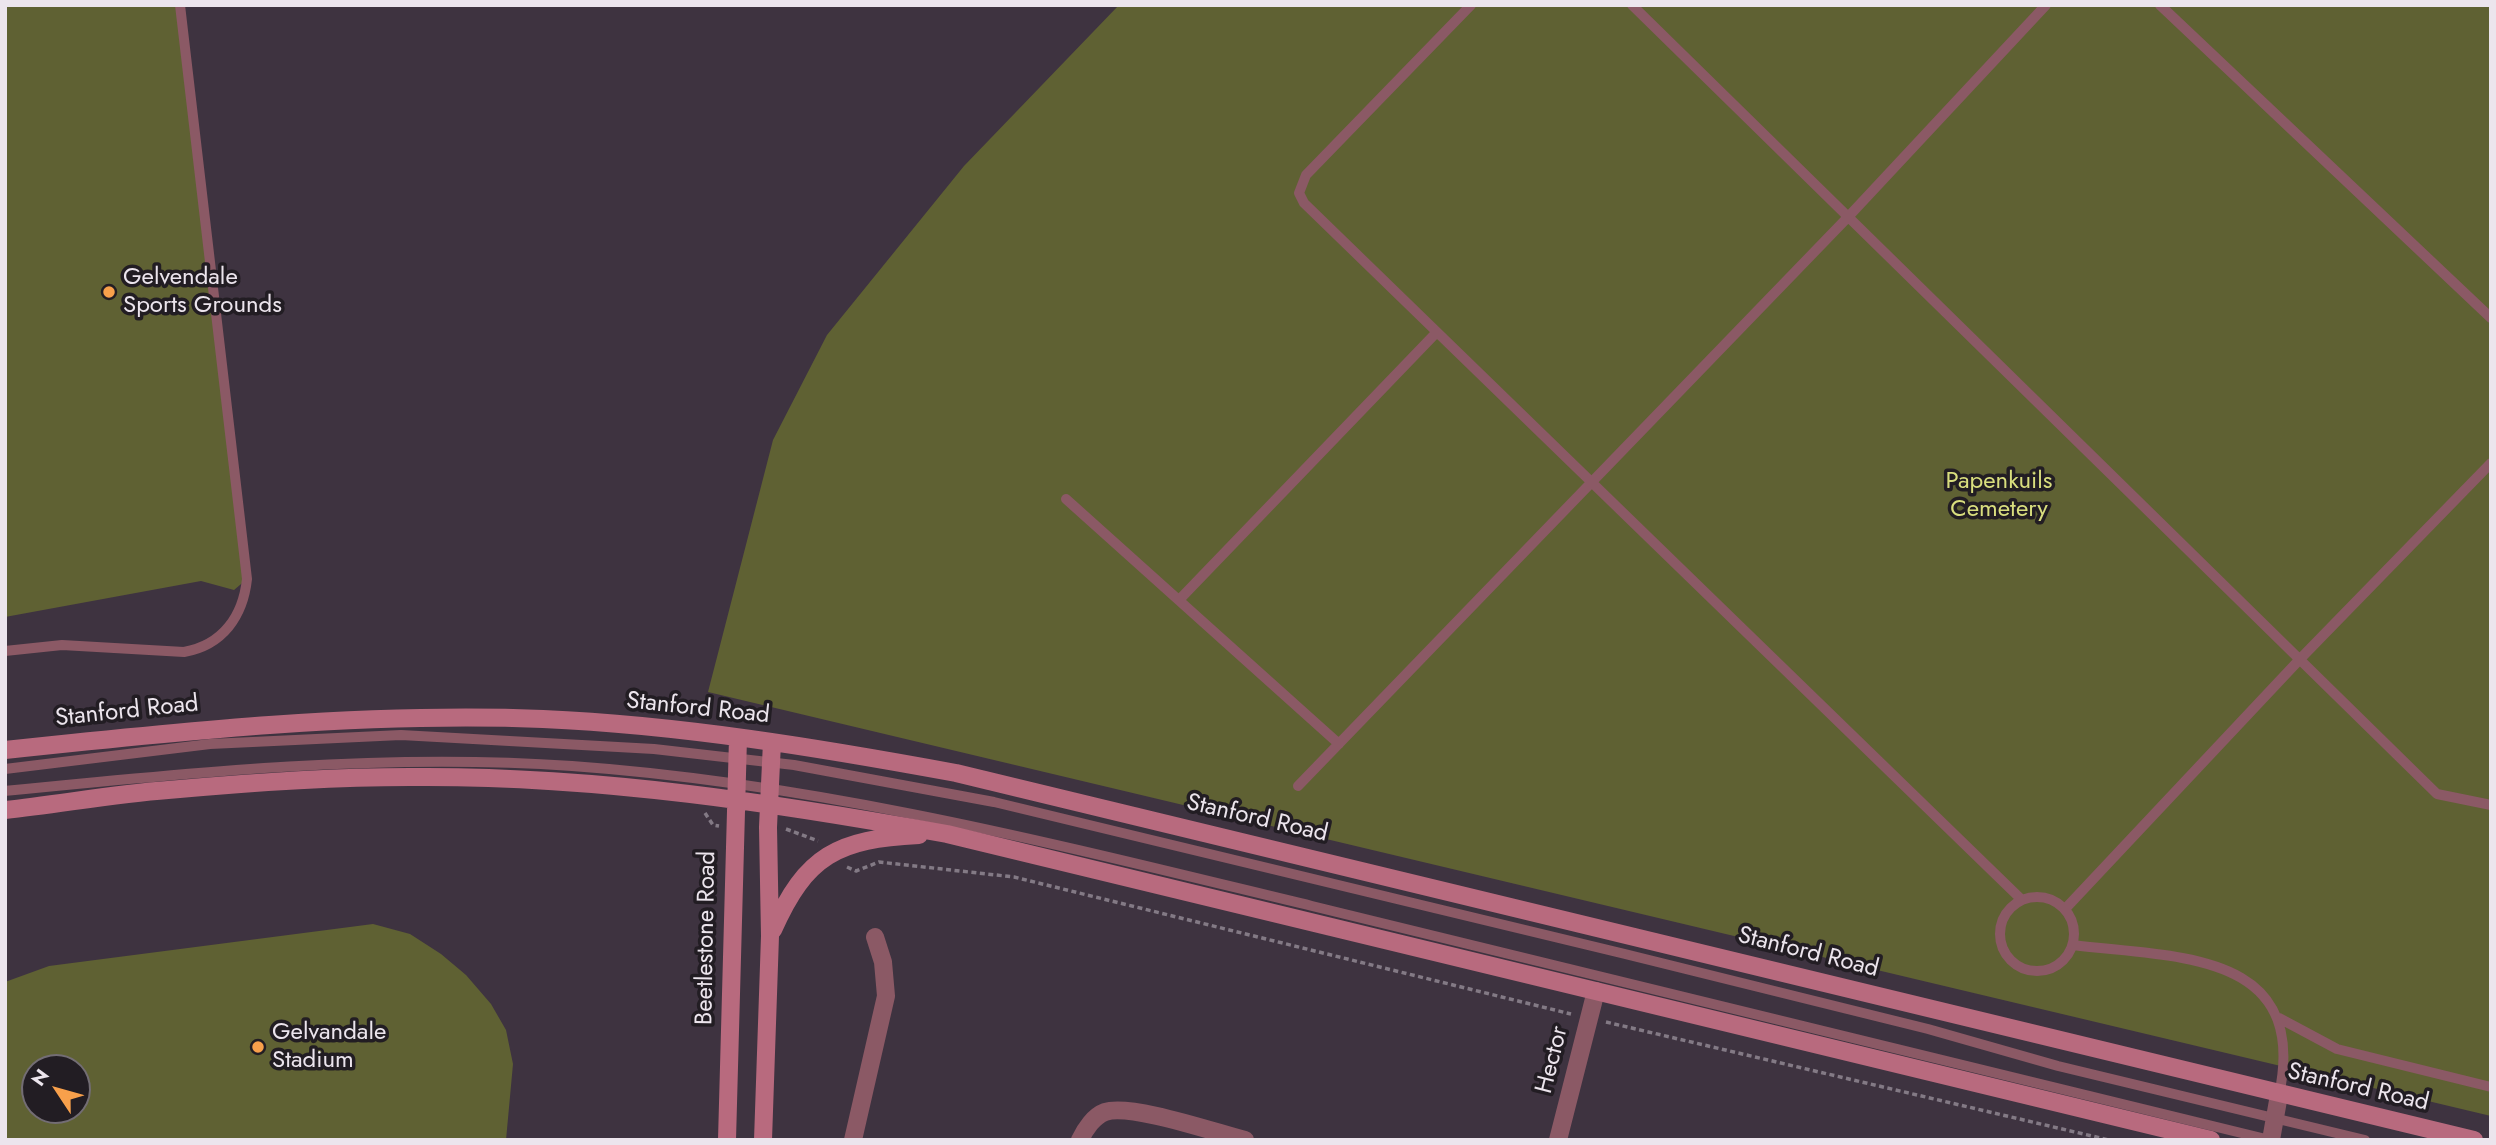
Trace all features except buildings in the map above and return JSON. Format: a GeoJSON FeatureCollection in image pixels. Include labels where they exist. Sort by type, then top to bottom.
{"type":"FeatureCollection","features":[{"type":"Feature","properties":{"kind":"main road","name":"Stanford Road"},"geometry":{"type":"LineString","coordinates":[[5,750],[219,727],[460,719],[584,722],[772,742],[956,773],[2474,1140]]}},
{"type":"Feature","properties":{"kind":"main road","name":"Beetlestone Road"},"geometry":{"type":"LineString","coordinates":[[727,1140],[738,738]]}},
{"type":"Feature","properties":{"kind":"main road"},"geometry":{"type":"LineString","coordinates":[[763,1140],[770,936],[769,794],[772,742]]}},
{"type":"Feature","properties":{"kind":"main road"},"geometry":{"type":"LineString","coordinates":[[5,810],[166,790],[413,777],[551,780],[769,794],[947,834],[2211,1140]]}},
{"type":"Feature","properties":{"kind":"main road"},"geometry":{"type":"LineString","coordinates":[[770,936],[794,886],[804,873],[831,854],[851,844],[876,839],[947,834]]}},
{"type":"Feature","properties":{"kind":"street"},"geometry":{"type":"LineString","coordinates":[[853,1140],[886,996],[884,971],[875,937]]}},
{"type":"Feature","properties":{"kind":"street","name":"Hector"},"geometry":{"type":"LineString","coordinates":[[1558,1140],[1596,991]]}},
{"type":"Feature","properties":{"kind":"street"},"geometry":{"type":"LineString","coordinates":[[2271,1140],[2279,1095]]}},
{"type":"Feature","properties":{"kind":"street"},"geometry":{"type":"LineString","coordinates":[[1080,1140],[1085,1129],[1106,1111],[1138,1112],[1245,1140]]}},
{"type":"Feature","properties":{"kind":"lane"},"geometry":{"type":"LineString","coordinates":[[5,651],[62,645],[184,652],[200,649],[216,641],[245,603],[247,579],[180,5]]}},
{"type":"Feature","properties":{"kind":"lane"},"geometry":{"type":"LineString","coordinates":[[1471,5],[1306,174],[1299,193],[1304,203],[1435,334],[2022,900]]}},
{"type":"Feature","properties":{"kind":"lane"},"geometry":{"type":"LineString","coordinates":[[1632,5],[2437,794],[2491,805]]}},
{"type":"Feature","properties":{"kind":"lane"},"geometry":{"type":"LineString","coordinates":[[1298,786],[1849,216],[2046,5]]}},
{"type":"Feature","properties":{"kind":"lane"},"geometry":{"type":"LineString","coordinates":[[2160,5],[2491,318]]}},
{"type":"Feature","properties":{"kind":"lane"},"geometry":{"type":"LineString","coordinates":[[1179,600],[1435,334]]}},
{"type":"Feature","properties":{"kind":"lane"},"geometry":{"type":"LineString","coordinates":[[2064,909],[2301,658],[2491,463]]}},
{"type":"Feature","properties":{"kind":"lane"},"geometry":{"type":"LineString","coordinates":[[1066,499],[1339,744]]}},
{"type":"Feature","properties":{"kind":"lane"},"geometry":{"type":"LineString","coordinates":[[5,769],[210,744],[401,734],[587,744],[794,765],[994,802],[1651,961],[1928,1030],[2058,1066],[2365,1140]]}},
{"type":"Feature","properties":{"kind":"lane"},"geometry":{"type":"LineString","coordinates":[[5,791],[238,767],[430,761],[576,766],[736,790]]}},
{"type":"Feature","properties":{"kind":"lane"},"geometry":{"type":"LineString","coordinates":[[769,794],[1029,838],[2271,1140]]}},
{"type":"Feature","properties":{"kind":"lane"},"geometry":{"type":"LineString","coordinates":[[2045,898],[2064,909],[2071,920],[2073,945],[2068,955],[2050,970],[2038,972],[2017,966],[2002,948],[2001,926],[2005,915],[2022,900],[2045,898]]}},
{"type":"Feature","properties":{"kind":"lane"},"geometry":{"type":"LineString","coordinates":[[2073,945],[2219,966],[2254,986],[2279,1018],[2337,1049],[2489,1086],[2491,1073]]}},
{"type":"Feature","properties":{"kind":"lane"},"geometry":{"type":"LineString","coordinates":[[2279,1018],[2285,1066],[2279,1095]]}},
{"type":"Feature","properties":{"kind":"path"},"geometry":{"type":"LineString","coordinates":[[831,854],[853,871],[879,862],[1014,877],[1589,1018],[2109,1140]]}},
{"type":"Feature","properties":{"kind":"green space","name":"Gelvendale Sports Grounds"},"geometry":{"type":"Polygon","coordinates":[[[5,5],[180,5],[247,579],[234,590],[201,581],[5,617],[5,5]]]}},
{"type":"Feature","properties":{"kind":"green space","name":"Papenkuils Cemetery"},"geometry":{"type":"Polygon","coordinates":[[[1119,5],[2491,5],[2491,1116],[708,692],[773,440],[827,335],[964,166],[1119,5]]]}},
{"type":"Feature","properties":{"kind":"green space","name":"Gelvandale Stadium"},"geometry":{"type":"Polygon","coordinates":[[[373,924],[410,934],[441,954],[466,975],[491,1004],[506,1030],[513,1064],[506,1140],[5,1140],[5,982],[49,966],[373,924]]]}},
{"type":"Feature","properties":{"kind":"place","name":"Gelvendale Sports Grounds"},"geometry":{"type":"Point","coordinates":[109,292]}},
{"type":"Feature","properties":{"kind":"place","name":"Gelvandale Stadium"},"geometry":{"type":"Point","coordinates":[258,1047]}}]}
